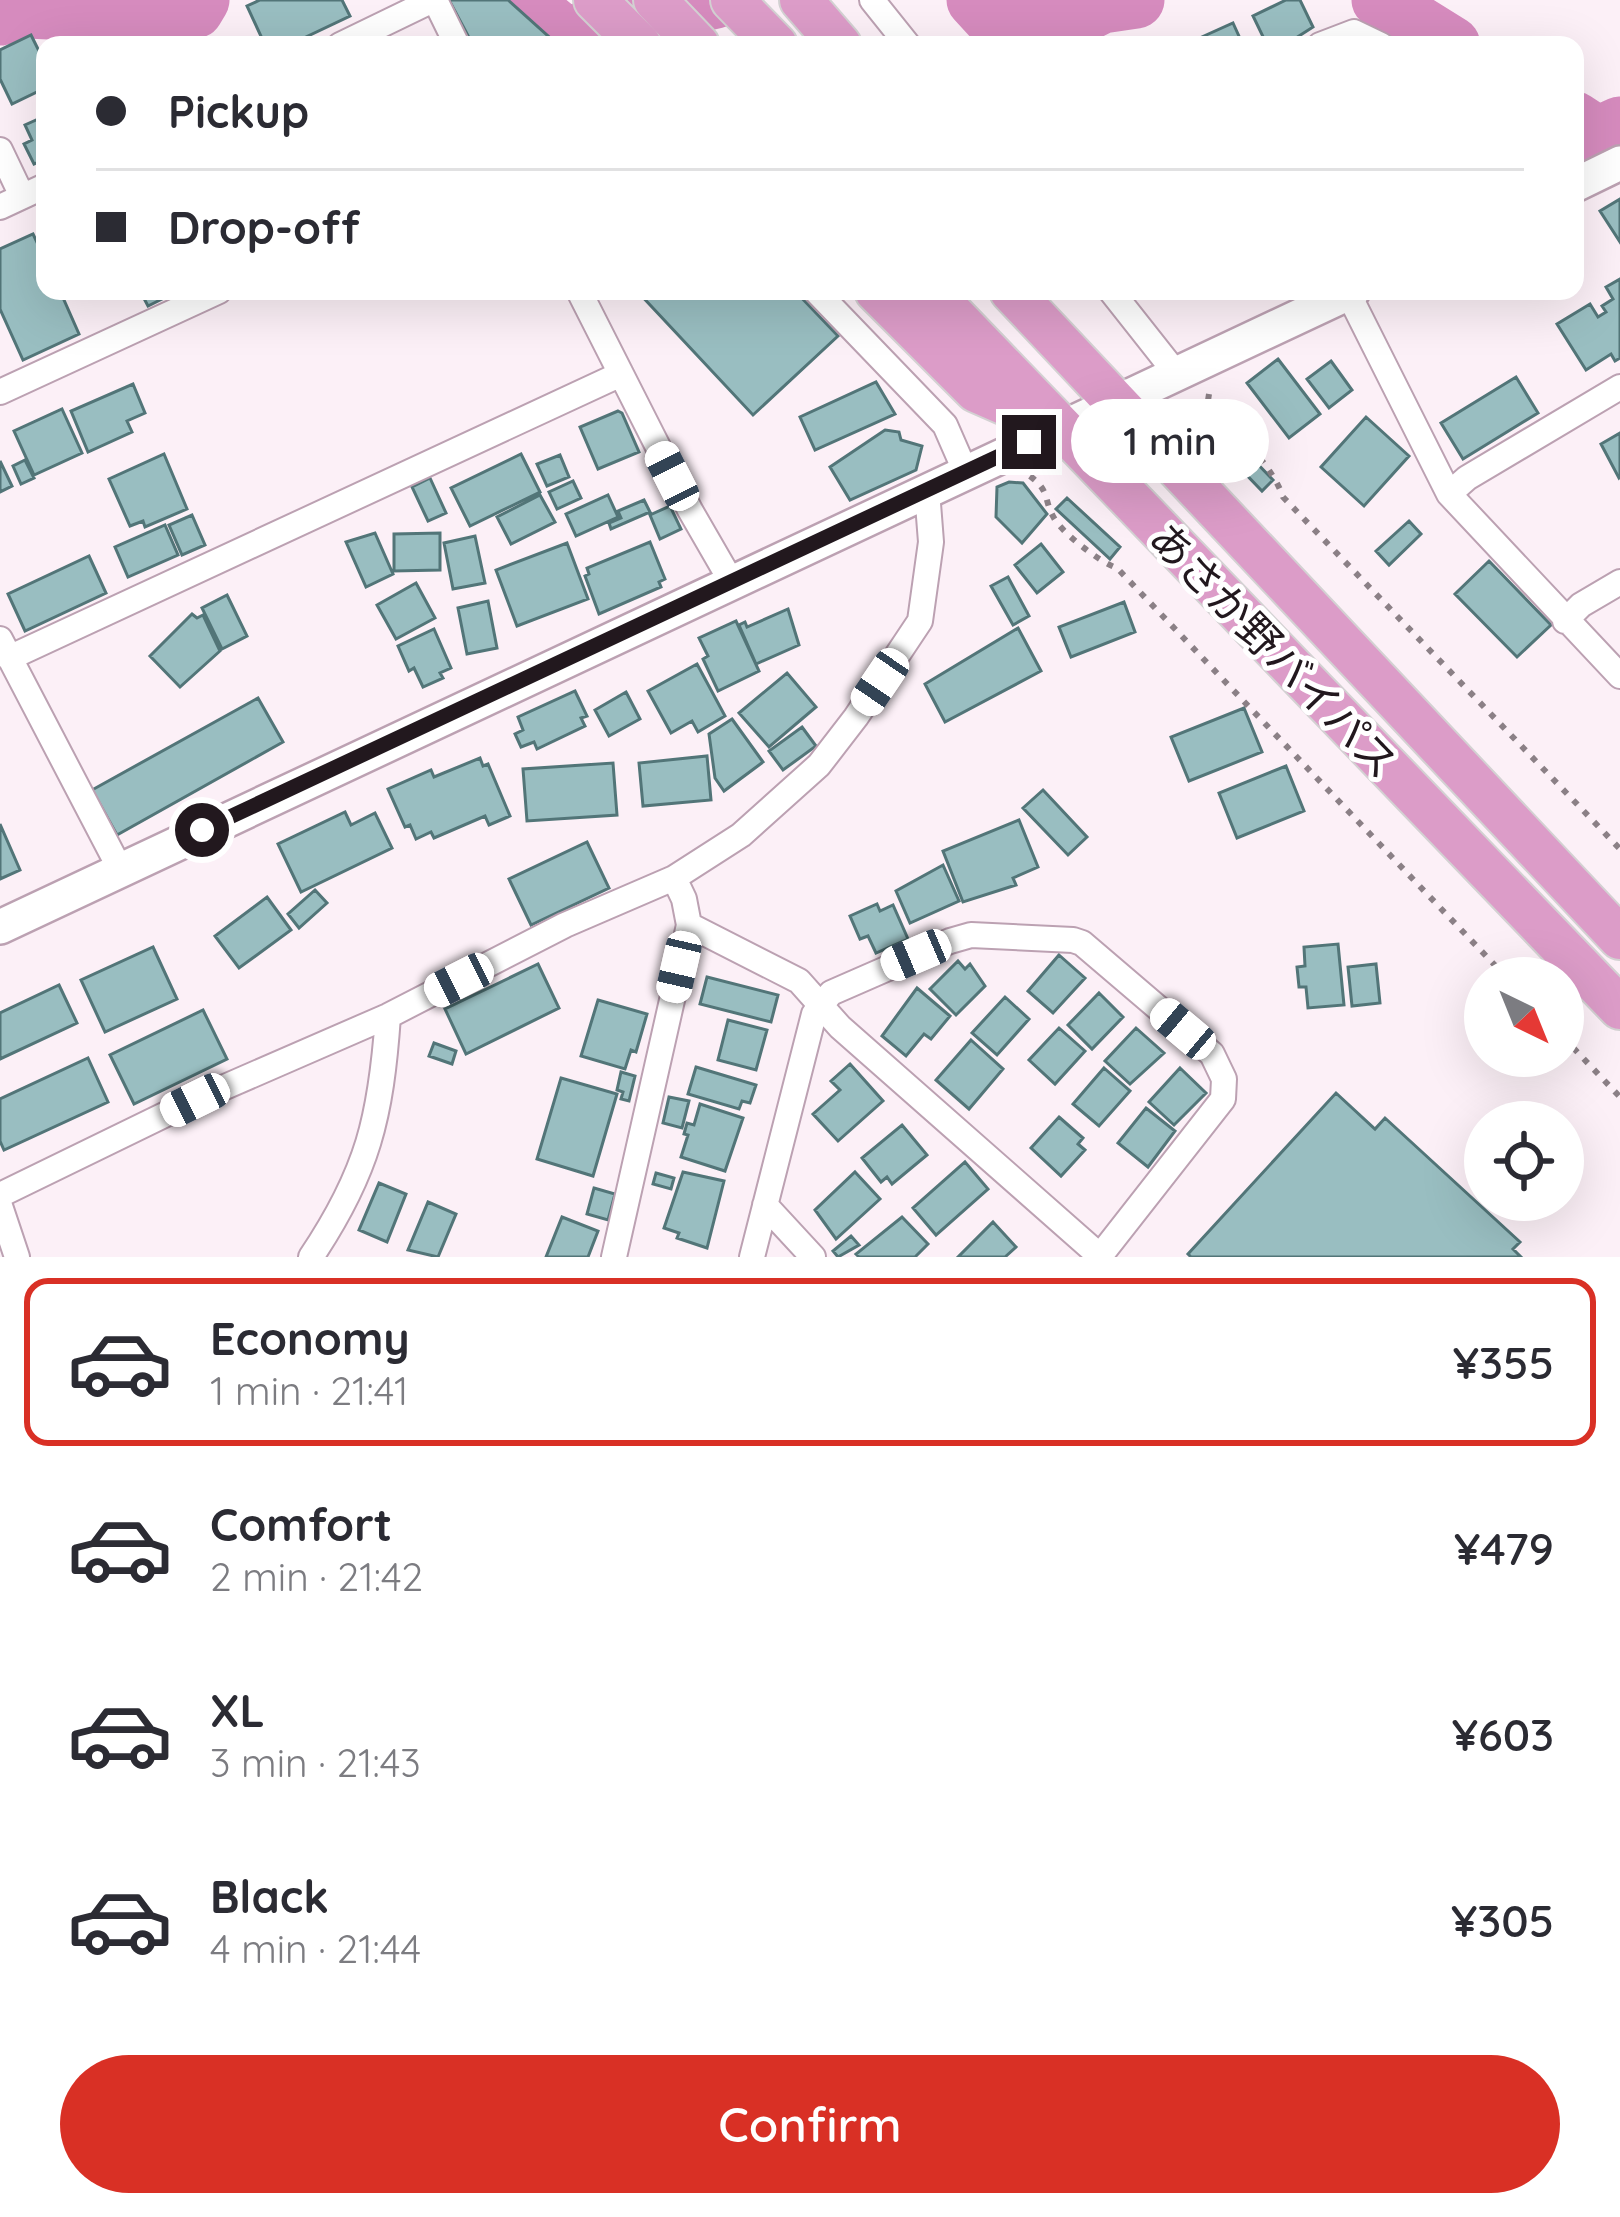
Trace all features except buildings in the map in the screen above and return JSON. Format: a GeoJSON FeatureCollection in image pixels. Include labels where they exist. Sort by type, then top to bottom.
{"type":"FeatureCollection","features":[{"type":"Feature","properties":{"kind":"highway"},"geometry":{"type":"LineString","coordinates":[[595,0],[631,36]]}},
{"type":"Feature","properties":{"kind":"highway"},"geometry":{"type":"LineString","coordinates":[[656,0],[690,36]]}},
{"type":"Feature","properties":{"kind":"highway"},"geometry":{"type":"LineString","coordinates":[[733,0],[767,36]]}},
{"type":"Feature","properties":{"kind":"highway"},"geometry":{"type":"LineString","coordinates":[[801,0],[832,36]]}},
{"type":"Feature","properties":{"kind":"highway"},"geometry":{"type":"LineString","coordinates":[[885,300],[976,391],[1058,427]]}},
{"type":"Feature","properties":{"kind":"highway","name":"あさか野バイパス"},"geometry":{"type":"LineString","coordinates":[[938,300],[1620,1008]]}},
{"type":"Feature","properties":{"kind":"highway","name":"あさか野バイパス"},"geometry":{"type":"LineString","coordinates":[[1020,300],[1620,938]]}},
{"type":"Feature","properties":{"kind":"highway"},"geometry":{"type":"LineString","coordinates":[[1054,300],[1115,400]]}},
{"type":"Feature","properties":{"kind":"street"},"geometry":{"type":"LineString","coordinates":[[359,36],[434,0],[452,36]]}},
{"type":"Feature","properties":{"kind":"street"},"geometry":{"type":"LineString","coordinates":[[872,0],[901,36]]}},
{"type":"Feature","properties":{"kind":"street"},"geometry":{"type":"LineString","coordinates":[[0,150],[22,196]]}},
{"type":"Feature","properties":{"kind":"street"},"geometry":{"type":"LineString","coordinates":[[1584,178],[1620,163]]}},
{"type":"Feature","properties":{"kind":"street"},"geometry":{"type":"LineString","coordinates":[[0,392],[200,300]]}},
{"type":"Feature","properties":{"kind":"street"},"geometry":{"type":"LineString","coordinates":[[584,300],[731,581]]}},
{"type":"Feature","properties":{"kind":"street"},"geometry":{"type":"LineString","coordinates":[[825,300],[945,425],[966,473]]}},
{"type":"Feature","properties":{"kind":"street"},"geometry":{"type":"LineString","coordinates":[[1118,300],[1175,372]]}},
{"type":"Feature","properties":{"kind":"street"},"geometry":{"type":"LineString","coordinates":[[0,927],[1332,300]]}},
{"type":"Feature","properties":{"kind":"street"},"geometry":{"type":"LineString","coordinates":[[1354,300],[1449,494],[1620,676]]}},
{"type":"Feature","properties":{"kind":"street"},"geometry":{"type":"LineString","coordinates":[[120,869],[5,648],[621,374]]}},
{"type":"Feature","properties":{"kind":"street"},"geometry":{"type":"LineString","coordinates":[[1449,494],[1467,478],[1620,387]]}},
{"type":"Feature","properties":{"kind":"street"},"geometry":{"type":"LineString","coordinates":[[0,1195],[674,878],[741,835],[803,782],[905,646],[925,604],[931,542],[927,491]]}},
{"type":"Feature","properties":{"kind":"street"},"geometry":{"type":"LineString","coordinates":[[1565,620],[1620,582]]}},
{"type":"Feature","properties":{"kind":"street"},"geometry":{"type":"LineString","coordinates":[[614,1257],[689,925],[674,878]]}},
{"type":"Feature","properties":{"kind":"street"},"geometry":{"type":"LineString","coordinates":[[689,925],[800,981],[820,1004],[841,1027],[1100,1256],[1222,1099],[1224,1079],[1212,1054],[1073,940],[971,935],[882,969],[831,993],[820,1004],[752,1257]]}},
{"type":"Feature","properties":{"kind":"street"},"geometry":{"type":"LineString","coordinates":[[310,1257],[350,1193],[368,1148],[382,1097],[388,1016]]}},
{"type":"Feature","properties":{"kind":"street"},"geometry":{"type":"LineString","coordinates":[[765,1205],[813,1257]]}},
{"type":"Feature","properties":{"kind":"street"},"geometry":{"type":"LineString","coordinates":[[0,1206],[17,1257]]}},
{"type":"Feature","properties":{"kind":"path"},"geometry":{"type":"LineString","coordinates":[[1214,385],[1208,397],[1212,422],[1225,425],[1251,452],[1277,480],[1283,497],[1620,848]]}},
{"type":"Feature","properties":{"kind":"path"},"geometry":{"type":"LineString","coordinates":[[1021,472],[1048,494],[1054,519],[1102,563],[1117,568],[1487,957]]}},
{"type":"Feature","properties":{"kind":"path"},"geometry":{"type":"LineString","coordinates":[[1584,1059],[1620,1097]]}},
{"type":"Feature","properties":{"kind":"waterway"},"geometry":{"type":"LineString","coordinates":[[0,17],[28,10],[179,17],[195,10],[201,0]]}},
{"type":"Feature","properties":{"kind":"waterway"},"geometry":{"type":"LineString","coordinates":[[522,0],[564,35],[716,0]]}},
{"type":"Feature","properties":{"kind":"waterway"},"geometry":{"type":"LineString","coordinates":[[975,0],[997,24],[1088,12],[1136,0]]}},
{"type":"Feature","properties":{"kind":"waterway"},"geometry":{"type":"LineString","coordinates":[[1380,0],[1438,36]]}},
{"type":"Feature","properties":{"kind":"waterway"},"geometry":{"type":"LineString","coordinates":[[1584,126],[1598,135],[1620,125]]}},
{"type":"Feature","properties":{"kind":"route"},"geometry":{"type":"LineString","coordinates":[[202,830],[1029,442]]}}]}
